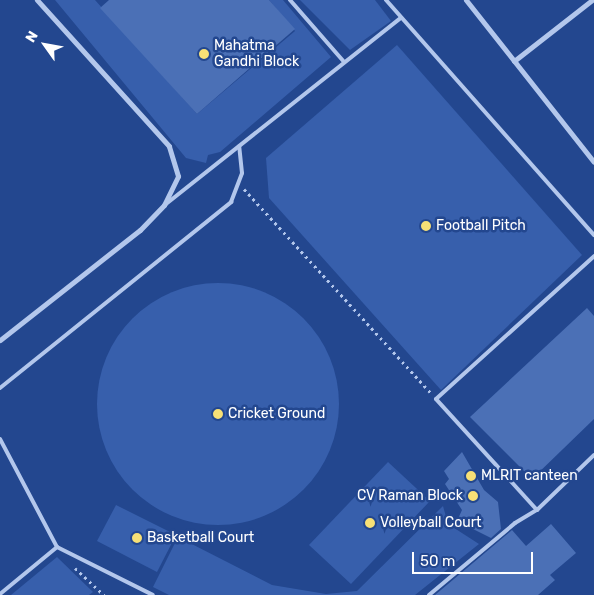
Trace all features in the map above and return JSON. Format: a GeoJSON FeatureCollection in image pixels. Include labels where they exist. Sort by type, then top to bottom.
{"type":"FeatureCollection","features":[{"type":"Feature","properties":{"kind":"street"},"geometry":{"type":"LineString","coordinates":[[0,340],[140,230],[164,205],[178,176],[169,146],[37,0]]}},
{"type":"Feature","properties":{"kind":"street"},"geometry":{"type":"LineString","coordinates":[[466,0],[594,162]]}},
{"type":"Feature","properties":{"kind":"street"},"geometry":{"type":"LineString","coordinates":[[514,61],[592,0]]}},
{"type":"Feature","properties":{"kind":"lane"},"geometry":{"type":"LineString","coordinates":[[290,0],[344,62]]}},
{"type":"Feature","properties":{"kind":"lane"},"geometry":{"type":"LineString","coordinates":[[386,0],[594,235]]}},
{"type":"Feature","properties":{"kind":"lane"},"geometry":{"type":"LineString","coordinates":[[164,205],[402,18]]}},
{"type":"Feature","properties":{"kind":"lane"},"geometry":{"type":"LineString","coordinates":[[0,388],[231,202],[242,173],[239,146]]}},
{"type":"Feature","properties":{"kind":"lane"},"geometry":{"type":"LineString","coordinates":[[537,510],[436,399],[594,256]]}},
{"type":"Feature","properties":{"kind":"lane"},"geometry":{"type":"LineString","coordinates":[[0,439],[57,547],[153,595]]}},
{"type":"Feature","properties":{"kind":"lane"},"geometry":{"type":"LineString","coordinates":[[429,595],[515,523],[537,510],[594,455]]}},
{"type":"Feature","properties":{"kind":"lane"},"geometry":{"type":"LineString","coordinates":[[0,594],[57,547]]}},
{"type":"Feature","properties":{"kind":"path"},"geometry":{"type":"LineString","coordinates":[[238,182],[436,399]]}},
{"type":"Feature","properties":{"kind":"path"},"geometry":{"type":"LineString","coordinates":[[70,562],[104,595]]}},
{"type":"Feature","properties":{"kind":"shaded area"},"geometry":{"type":"Polygon","coordinates":[[[55,0],[95,0],[197,114],[295,31],[269,0],[283,0],[331,57],[220,152],[208,155],[206,163],[186,158],[55,0]]]}},
{"type":"Feature","properties":{"kind":"shaded area"},"geometry":{"type":"Polygon","coordinates":[[[300,0],[375,0],[391,21],[350,50],[300,0]]]}},
{"type":"Feature","properties":{"kind":"shaded area","name":"Football Pitch"},"geometry":{"type":"Polygon","coordinates":[[[397,45],[582,255],[441,390],[269,198],[266,158],[397,45]]]}},
{"type":"Feature","properties":{"kind":"shaded area","name":"Cricket Ground"},"geometry":{"type":"Polygon","coordinates":[[[206,283],[230,283],[253,288],[275,297],[304,318],[319,337],[330,358],[337,380],[339,404],[337,428],[330,450],[319,471],[304,490],[275,511],[253,520],[230,525],[206,525],[183,520],[161,511],[141,498],[124,481],[111,461],[102,439],[97,416],[97,392],[102,369],[111,347],[124,327],[141,310],[161,297],[183,288],[206,283]]]}},
{"type":"Feature","properties":{"kind":"shaded area","name":"Volleyball Court"},"geometry":{"type":"Polygon","coordinates":[[[388,462],[430,501],[351,584],[309,545],[388,462]]]}},
{"type":"Feature","properties":{"kind":"shaded area","name":"Basketball Court"},"geometry":{"type":"Polygon","coordinates":[[[116,505],[176,535],[157,572],[97,541],[116,505]]]}},
{"type":"Feature","properties":{"kind":"shaded area"},"geometry":{"type":"Polygon","coordinates":[[[443,506],[448,524],[479,544],[415,595],[169,595],[153,587],[178,537],[272,585],[326,594],[357,591],[443,506]]]}},
{"type":"Feature","properties":{"kind":"shaded area"},"geometry":{"type":"Polygon","coordinates":[[[57,557],[93,592],[89,595],[11,595],[57,557]]]}},
{"type":"Feature","properties":{"kind":"building","name":"Mahatma Gandhi Block"},"geometry":{"type":"Polygon","coordinates":[[[109,0],[269,0],[295,29],[197,114],[100,8],[109,0]]]}},
{"type":"Feature","properties":{"kind":"building"},"geometry":{"type":"Polygon","coordinates":[[[587,308],[594,316],[594,419],[532,479],[470,417],[587,308]]]}},
{"type":"Feature","properties":{"kind":"building","name":"CV Raman Block"},"geometry":{"type":"Polygon","coordinates":[[[462,452],[484,490],[498,502],[501,529],[491,538],[457,521],[462,510],[445,484],[449,479],[444,471],[462,452]]]}},
{"type":"Feature","properties":{"kind":"building"},"geometry":{"type":"Polygon","coordinates":[[[551,524],[576,553],[550,575],[555,580],[538,595],[435,595],[512,530],[526,546],[551,524]]]}},
{"type":"Feature","properties":{"kind":"place","name":"Mahatma Gandhi Block"},"geometry":{"type":"Point","coordinates":[204,54]}},
{"type":"Feature","properties":{"kind":"place","name":"Football Pitch"},"geometry":{"type":"Point","coordinates":[426,226]}},
{"type":"Feature","properties":{"kind":"place","name":"Cricket Ground"},"geometry":{"type":"Point","coordinates":[218,414]}},
{"type":"Feature","properties":{"kind":"place","name":"MLRIT canteen"},"geometry":{"type":"Point","coordinates":[471,476]}},
{"type":"Feature","properties":{"kind":"place","name":"CV Raman Block"},"geometry":{"type":"Point","coordinates":[473,496]}},
{"type":"Feature","properties":{"kind":"place","name":"Volleyball Court"},"geometry":{"type":"Point","coordinates":[370,523]}},
{"type":"Feature","properties":{"kind":"place","name":"Basketball Court"},"geometry":{"type":"Point","coordinates":[137,538]}}]}
